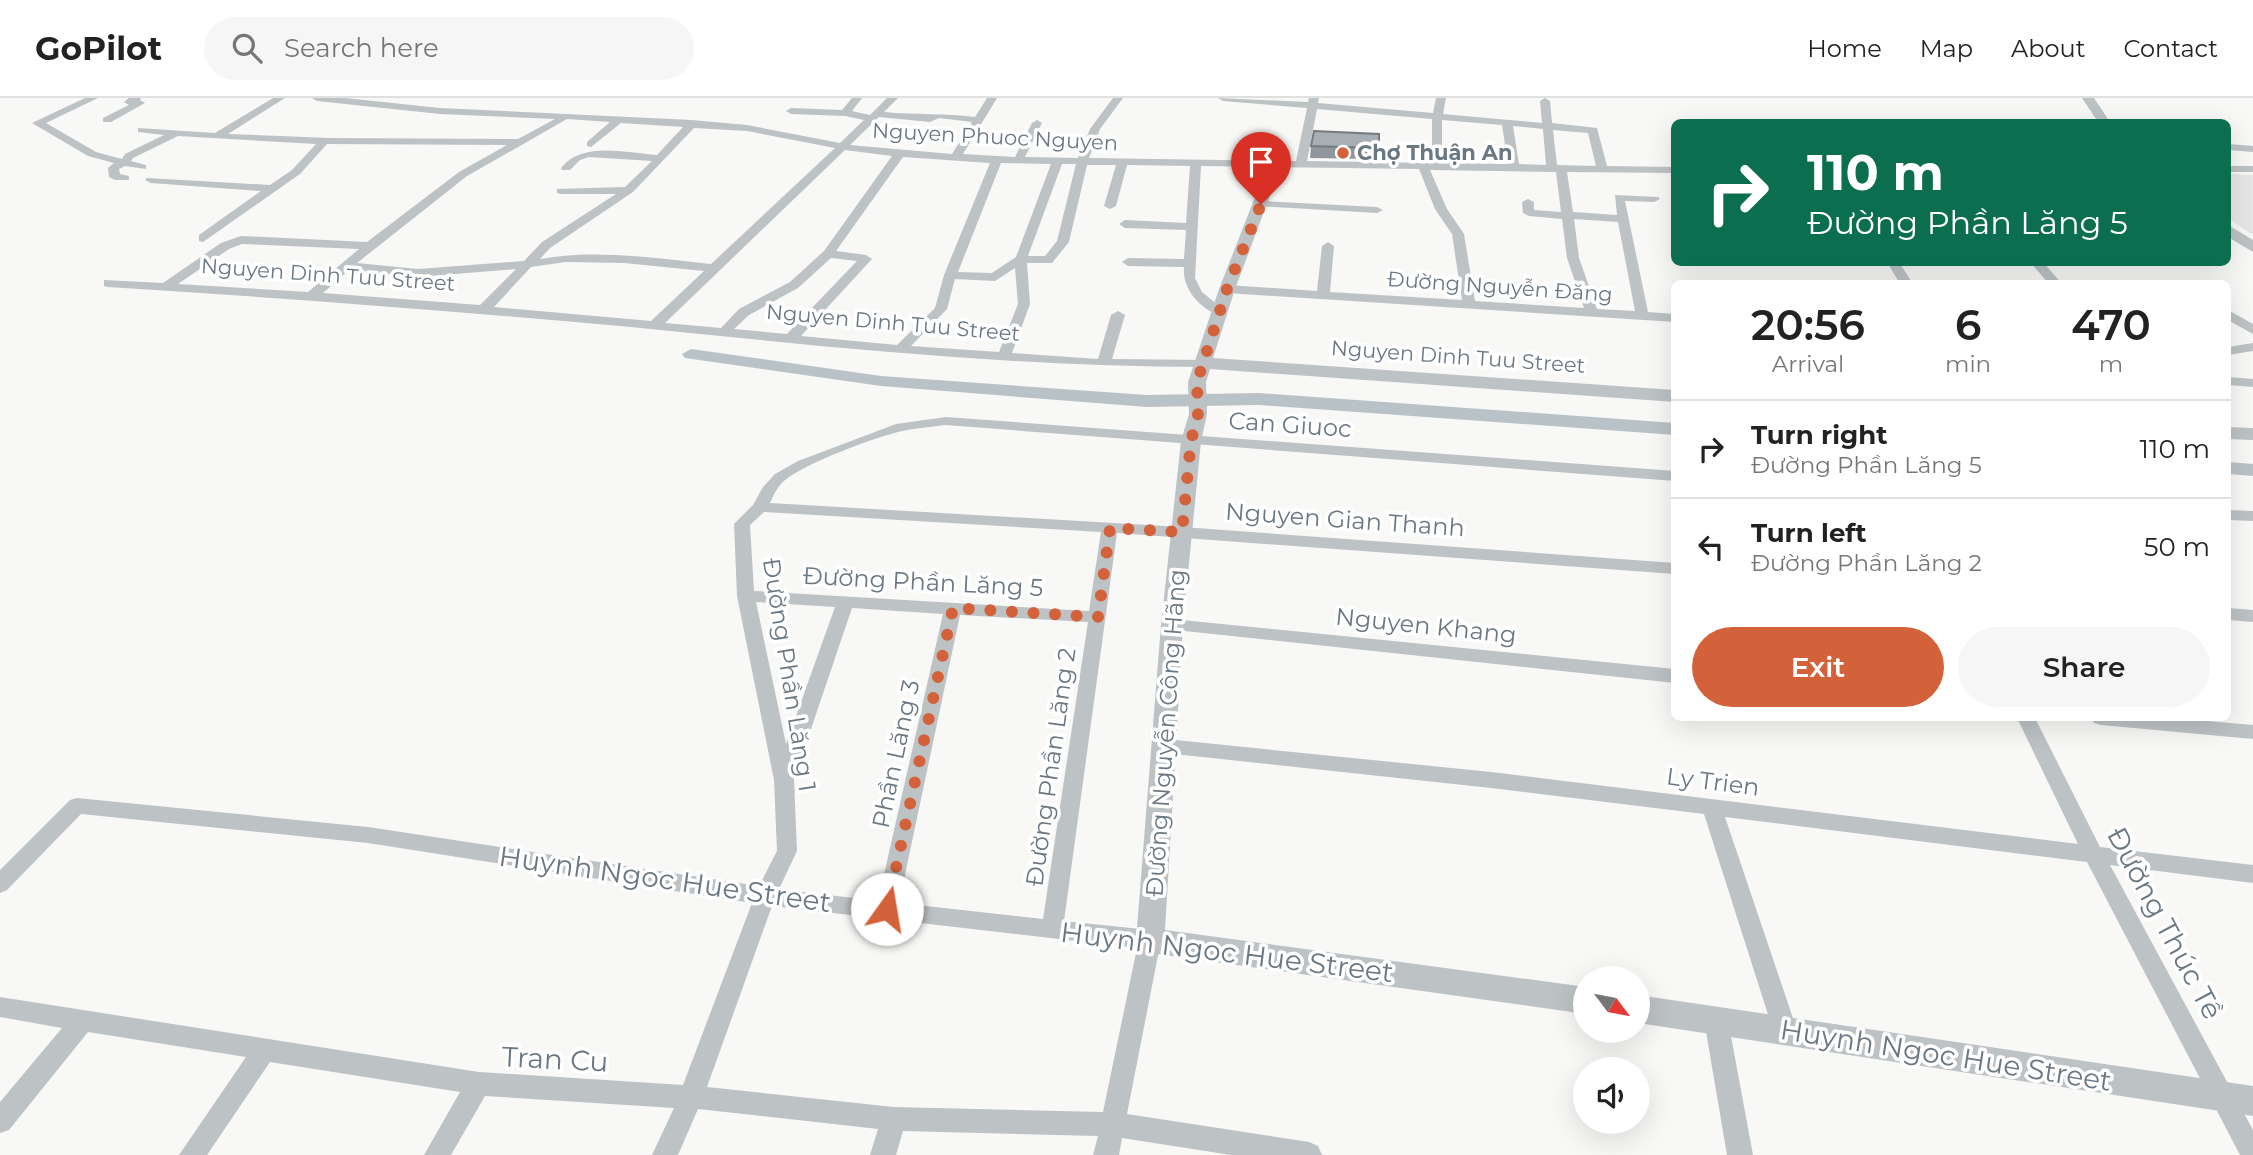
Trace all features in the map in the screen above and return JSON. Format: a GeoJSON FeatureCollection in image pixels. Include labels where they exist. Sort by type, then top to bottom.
{"type":"FeatureCollection","features":[{"type":"Feature","properties":{"kind":"street"},"geometry":{"type":"LineString","coordinates":[[93,98],[40,124],[92,154],[142,167]]}},
{"type":"Feature","properties":{"kind":"street"},"geometry":{"type":"LineString","coordinates":[[107,120],[140,103],[129,102],[136,98]]}},
{"type":"Feature","properties":{"kind":"street"},"geometry":{"type":"LineString","coordinates":[[216,137],[280,98]]}},
{"type":"Feature","properties":{"kind":"street","name":"Nguyen Phuoc Nguyen"},"geometry":{"type":"LineString","coordinates":[[317,98],[440,111],[692,123],[771,132],[899,154],[955,158],[1671,170]]}},
{"type":"Feature","properties":{"kind":"street"},"geometry":{"type":"LineString","coordinates":[[845,113],[857,98]]}},
{"type":"Feature","properties":{"kind":"street"},"geometry":{"type":"LineString","coordinates":[[655,325],[711,268],[761,225],[893,98]]}},
{"type":"Feature","properties":{"kind":"street"},"geometry":{"type":"LineString","coordinates":[[955,158],[992,98]]}},
{"type":"Feature","properties":{"kind":"street"},"geometry":{"type":"LineString","coordinates":[[950,275],[995,277],[1021,259],[1048,260],[1063,242],[1082,162],[1095,129],[1118,98]]}},
{"type":"Feature","properties":{"kind":"street"},"geometry":{"type":"LineString","coordinates":[[1223,98],[1313,102],[1593,130],[1602,169]]}},
{"type":"Feature","properties":{"kind":"street"},"geometry":{"type":"LineString","coordinates":[[1441,98],[1431,168],[1441,209],[1458,234],[1469,304]]}},
{"type":"Feature","properties":{"kind":"street"},"geometry":{"type":"LineString","coordinates":[[2088,98],[2102,119]]}},
{"type":"Feature","properties":{"kind":"street"},"geometry":{"type":"LineString","coordinates":[[1545,101],[1547,126],[1567,215],[1573,258],[1592,313]]}},
{"type":"Feature","properties":{"kind":"street"},"geometry":{"type":"LineString","coordinates":[[1301,165],[1313,102]]}},
{"type":"Feature","properties":{"kind":"street"},"geometry":{"type":"LineString","coordinates":[[791,111],[979,120]]}},
{"type":"Feature","properties":{"kind":"street"},"geometry":{"type":"LineString","coordinates":[[311,296],[463,174],[567,116]]}},
{"type":"Feature","properties":{"kind":"street"},"geometry":{"type":"LineString","coordinates":[[590,144],[619,119]]}},
{"type":"Feature","properties":{"kind":"street"},"geometry":{"type":"LineString","coordinates":[[1507,122],[1514,168]]}},
{"type":"Feature","properties":{"kind":"street"},"geometry":{"type":"LineString","coordinates":[[484,309],[546,245],[601,211],[628,190],[692,123]]}},
{"type":"Feature","properties":{"kind":"street"},"geometry":{"type":"LineString","coordinates":[[1018,161],[1037,123]]}},
{"type":"Feature","properties":{"kind":"street"},"geometry":{"type":"LineString","coordinates":[[142,130],[216,137],[324,141],[517,142]]}},
{"type":"Feature","properties":{"kind":"street"},"geometry":{"type":"LineString","coordinates":[[125,178],[115,177],[112,171],[129,156],[177,133]]}},
{"type":"Feature","properties":{"kind":"street"},"geometry":{"type":"LineString","coordinates":[[203,238],[296,172],[324,141]]}},
{"type":"Feature","properties":{"kind":"street"},"geometry":{"type":"LineString","coordinates":[[2231,147],[2253,149]]}},
{"type":"Feature","properties":{"kind":"street"},"geometry":{"type":"LineString","coordinates":[[566,168],[576,158],[588,154],[661,158]]}},
{"type":"Feature","properties":{"kind":"street"},"geometry":{"type":"LineString","coordinates":[[724,332],[744,312],[794,285],[828,254],[899,154]]}},
{"type":"Feature","properties":{"kind":"street"},"geometry":{"type":"LineString","coordinates":[[900,349],[941,309],[950,275],[998,160]]}},
{"type":"Feature","properties":{"kind":"street"},"geometry":{"type":"LineString","coordinates":[[1004,355],[1024,304],[1021,259],[1058,161]]}},
{"type":"Feature","properties":{"kind":"street"},"geometry":{"type":"LineString","coordinates":[[1110,206],[1122,162]]}},
{"type":"Feature","properties":{"kind":"street"},"geometry":{"type":"LineString","coordinates":[[1196,163],[1193,227],[1188,263],[1191,287],[1207,304],[1219,311]]}},
{"type":"Feature","properties":{"kind":"street","name":"Đường Nguyễn Công Hãng"},"geometry":{"type":"LineString","coordinates":[[1150,940],[1172,625],[1191,441],[1198,403],[1197,382],[1219,311],[1275,164]]}},
{"type":"Feature","properties":{"kind":"street"},"geometry":{"type":"LineString","coordinates":[[2231,169],[2253,169]]}},
{"type":"Feature","properties":{"kind":"street"},"geometry":{"type":"LineString","coordinates":[[151,180],[273,189]]}},
{"type":"Feature","properties":{"kind":"street"},"geometry":{"type":"LineString","coordinates":[[561,191],[628,190]]}},
{"type":"Feature","properties":{"kind":"street"},"geometry":{"type":"LineString","coordinates":[[1642,316],[1619,197],[1654,199]]}},
{"type":"Feature","properties":{"kind":"street"},"geometry":{"type":"LineString","coordinates":[[1528,202],[1529,213],[1622,219]]}},
{"type":"Feature","properties":{"kind":"street"},"geometry":{"type":"LineString","coordinates":[[1261,204],[1377,210]]}},
{"type":"Feature","properties":{"kind":"street"},"geometry":{"type":"LineString","coordinates":[[1125,225],[1193,227]]}},
{"type":"Feature","properties":{"kind":"street"},"geometry":{"type":"LineString","coordinates":[[2231,232],[2253,247]]}},
{"type":"Feature","properties":{"kind":"street"},"geometry":{"type":"LineString","coordinates":[[165,286],[225,246],[241,240],[370,246]]}},
{"type":"Feature","properties":{"kind":"street"},"geometry":{"type":"LineString","coordinates":[[1323,296],[1328,246]]}},
{"type":"Feature","properties":{"kind":"street"},"geometry":{"type":"LineString","coordinates":[[790,339],[866,259],[828,254]]}},
{"type":"Feature","properties":{"kind":"street"},"geometry":{"type":"LineString","coordinates":[[346,266],[418,273],[530,264],[566,258],[624,259],[711,268]]}},
{"type":"Feature","properties":{"kind":"street"},"geometry":{"type":"LineString","coordinates":[[1128,262],[1188,263]]}},
{"type":"Feature","properties":{"kind":"street"},"geometry":{"type":"LineString","coordinates":[[2040,266],[2052,280]]}},
{"type":"Feature","properties":{"kind":"street","name":"Nguyen Dinh Tuu Street"},"geometry":{"type":"LineString","coordinates":[[108,283],[484,309],[900,349],[1104,363],[1203,363],[1671,396]]}},
{"type":"Feature","properties":{"kind":"street","name":"Đường Nguyễn Đăng"},"geometry":{"type":"LineString","coordinates":[[1227,289],[1671,318]]}},
{"type":"Feature","properties":{"kind":"street"},"geometry":{"type":"LineString","coordinates":[[1104,363],[1118,315]]}},
{"type":"Feature","properties":{"kind":"street"},"geometry":{"type":"LineString","coordinates":[[2231,316],[2253,330]]}},
{"type":"Feature","properties":{"kind":"street"},"geometry":{"type":"LineString","coordinates":[[2231,351],[2253,347]]}},
{"type":"Feature","properties":{"kind":"street"},"geometry":{"type":"LineString","coordinates":[[2231,381],[2253,383]]}},
{"type":"Feature","properties":{"kind":"street","name":"Can Giuoc"},"geometry":{"type":"LineString","coordinates":[[760,507],[768,490],[780,477],[803,464],[870,436],[922,423],[975,422],[1191,441],[1671,476]]}},
{"type":"Feature","properties":{"kind":"street"},"geometry":{"type":"LineString","coordinates":[[2231,433],[2253,434]]}},
{"type":"Feature","properties":{"kind":"street","name":"Nguyen Gian Thanh"},"geometry":{"type":"LineString","coordinates":[[760,507],[1182,532],[1671,569]]}},
{"type":"Feature","properties":{"kind":"street","name":"Đường Phần Lăng 1"},"geometry":{"type":"LineString","coordinates":[[665,1155],[691,1097],[765,896],[787,851],[784,780],[746,596],[742,524],[760,507]]}},
{"type":"Feature","properties":{"kind":"street"},"geometry":{"type":"LineString","coordinates":[[2231,515],[2253,516]]}},
{"type":"Feature","properties":{"kind":"street","name":"Đường Phần Lăng 2"},"geometry":{"type":"LineString","coordinates":[[1052,929],[1110,528]]}},
{"type":"Feature","properties":{"kind":"street","name":"Đường Phần Lăng 5"},"geometry":{"type":"LineString","coordinates":[[746,596],[1098,617]]}},
{"type":"Feature","properties":{"kind":"street"},"geometry":{"type":"LineString","coordinates":[[784,780],[845,603]]}},
{"type":"Feature","properties":{"kind":"street","name":"Phần Lăng 3"},"geometry":{"type":"LineString","coordinates":[[887,909],[953,608]]}},
{"type":"Feature","properties":{"kind":"street"},"geometry":{"type":"LineString","coordinates":[[2231,614],[2253,616]]}},
{"type":"Feature","properties":{"kind":"street","name":"Nguyen Khang"},"geometry":{"type":"LineString","coordinates":[[1172,625],[1671,676]]}},
{"type":"Feature","properties":{"kind":"street","name":"Đường Thúc Tề"},"geometry":{"type":"LineString","coordinates":[[2027,721],[2094,855],[2238,1099],[2253,1155]]}},
{"type":"Feature","properties":{"kind":"street"},"geometry":{"type":"LineString","coordinates":[[2131,721],[2253,733]]}},
{"type":"Feature","properties":{"kind":"street","name":"Ly Trien"},"geometry":{"type":"LineString","coordinates":[[1165,746],[1491,780],[2253,874]]}},
{"type":"Feature","properties":{"kind":"street","name":"Huynh Ngoc Hue Street"},"geometry":{"type":"LineString","coordinates":[[0,884],[77,806],[368,835],[765,896],[1150,940],[1573,999]]}},
{"type":"Feature","properties":{"kind":"street"},"geometry":{"type":"LineString","coordinates":[[1712,808],[1785,1030]]}},
{"type":"Feature","properties":{"kind":"street"},"geometry":{"type":"LineString","coordinates":[[1107,1155],[1150,940]]}},
{"type":"Feature","properties":{"kind":"street","name":"Tran Cu"},"geometry":{"type":"LineString","coordinates":[[0,1007],[478,1084],[691,1097],[894,1119],[1112,1124],[1309,1155]]}},
{"type":"Feature","properties":{"kind":"street","name":"Huynh Ngoc Hue Street"},"geometry":{"type":"LineString","coordinates":[[1650,1011],[2238,1099]]}},
{"type":"Feature","properties":{"kind":"street"},"geometry":{"type":"LineString","coordinates":[[0,1121],[84,1019]]}},
{"type":"Feature","properties":{"kind":"street"},"geometry":{"type":"LineString","coordinates":[[1717,1020],[1740,1155]]}},
{"type":"Feature","properties":{"kind":"street"},"geometry":{"type":"LineString","coordinates":[[192,1155],[264,1051]]}},
{"type":"Feature","properties":{"kind":"street"},"geometry":{"type":"LineString","coordinates":[[437,1155],[478,1084]]}},
{"type":"Feature","properties":{"kind":"street"},"geometry":{"type":"LineString","coordinates":[[883,1155],[894,1119]]}},
{"type":"Feature","properties":{"kind":"shaded area"},"geometry":{"type":"Polygon","coordinates":[[[2231,174],[2253,175],[2253,235],[2231,220],[2231,174]]]}},
{"type":"Feature","properties":{"kind":"building"},"geometry":{"type":"Polygon","coordinates":[[[1314,131],[1379,134],[1379,148],[1311,146],[1314,131]]]}},
{"type":"Feature","properties":{"kind":"waterway"},"geometry":{"type":"LineString","coordinates":[[691,354],[881,381],[1147,401],[1259,399],[1671,429]]}},
{"type":"Feature","properties":{"kind":"waterway"},"geometry":{"type":"LineString","coordinates":[[2231,468],[2253,470]]}},
{"type":"Feature","properties":{"kind":"place","name":"Chợ Thuận An"},"geometry":{"type":"Point","coordinates":[1343,153]}},
{"type":"Feature","properties":{"kind":"route"},"geometry":{"type":"LineString","coordinates":[[887,909],[953,608],[1098,617],[1110,528],[1182,532],[1191,441],[1198,414],[1197,382],[1219,311],[1261,204]]}}]}
